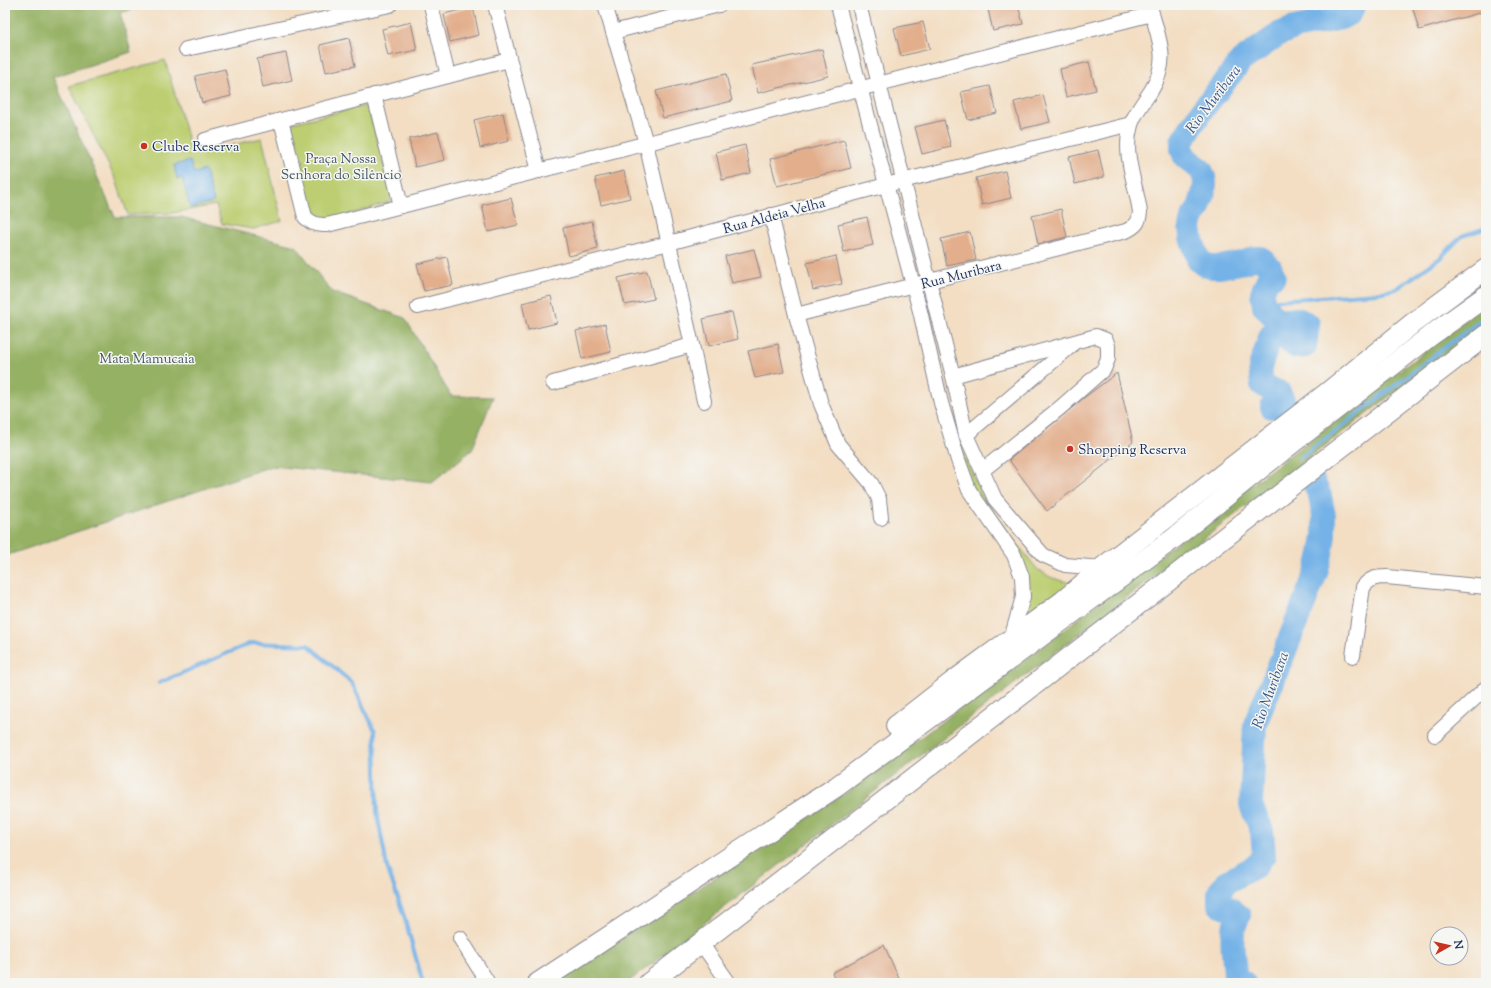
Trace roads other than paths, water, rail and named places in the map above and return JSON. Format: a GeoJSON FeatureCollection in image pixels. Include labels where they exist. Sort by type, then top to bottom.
{"type":"FeatureCollection","features":[{"type":"Feature","properties":{"kind":"highway"},"geometry":{"type":"LineString","coordinates":[[836,787],[858,759],[882,737],[955,680],[1063,602],[1102,568],[1413,323],[1486,269]]}},
{"type":"Feature","properties":{"kind":"highway"},"geometry":{"type":"LineString","coordinates":[[538,983],[836,787],[1173,539],[1417,345],[1486,296]]}},
{"type":"Feature","properties":{"kind":"highway"},"geometry":{"type":"LineString","coordinates":[[649,983],[1486,335]]}},
{"type":"Feature","properties":{"kind":"street"},"geometry":{"type":"LineString","coordinates":[[186,49],[390,5]]}},
{"type":"Feature","properties":{"kind":"street"},"geometry":{"type":"LineString","coordinates":[[431,5],[448,76]]}},
{"type":"Feature","properties":{"kind":"street"},"geometry":{"type":"LineString","coordinates":[[495,5],[540,171]]}},
{"type":"Feature","properties":{"kind":"street"},"geometry":{"type":"LineString","coordinates":[[605,5],[646,143],[704,402]]}},
{"type":"Feature","properties":{"kind":"street"},"geometry":{"type":"LineString","coordinates":[[613,32],[719,5]]}},
{"type":"Feature","properties":{"kind":"street"},"geometry":{"type":"LineString","coordinates":[[838,5],[958,460],[969,490],[1014,555],[1022,577],[1023,597],[1011,640]]}},
{"type":"Feature","properties":{"kind":"street"},"geometry":{"type":"LineString","coordinates":[[858,5],[953,376],[966,435],[995,499],[1043,555],[1065,565],[1102,568]]}},
{"type":"Feature","properties":{"kind":"street"},"geometry":{"type":"LineString","coordinates":[[281,120],[305,217],[310,223],[327,225],[860,89],[1151,10],[1162,50],[1162,66],[1154,85],[1131,124]]}},
{"type":"Feature","properties":{"kind":"street"},"geometry":{"type":"LineString","coordinates":[[205,140],[509,60]]}},
{"type":"Feature","properties":{"kind":"street"},"geometry":{"type":"LineString","coordinates":[[374,95],[401,206]]}},
{"type":"Feature","properties":{"kind":"street","name":"Rua Aldeia Velha"},"geometry":{"type":"LineString","coordinates":[[418,307],[669,243],[886,185],[1131,124]]}},
{"type":"Feature","properties":{"kind":"street","name":"Rua Muribara"},"geometry":{"type":"LineString","coordinates":[[796,315],[1126,232],[1136,226],[1140,212],[1130,167],[1128,144],[1131,124]]}},
{"type":"Feature","properties":{"kind":"street"},"geometry":{"type":"LineString","coordinates":[[772,215],[796,315],[821,404],[838,444],[871,483],[879,499],[881,518]]}},
{"type":"Feature","properties":{"kind":"street"},"geometry":{"type":"LineString","coordinates":[[953,376],[1096,336],[1106,340],[1108,346],[1108,359],[1104,369],[1061,407],[983,470]]}},
{"type":"Feature","properties":{"kind":"street"},"geometry":{"type":"LineString","coordinates":[[966,435],[1074,343]]}},
{"type":"Feature","properties":{"kind":"street"},"geometry":{"type":"LineString","coordinates":[[553,383],[692,344]]}},
{"type":"Feature","properties":{"kind":"street"},"geometry":{"type":"LineString","coordinates":[[942,403],[957,396]]}},
{"type":"Feature","properties":{"kind":"street"},"geometry":{"type":"LineString","coordinates":[[1353,656],[1362,592],[1368,581],[1373,578],[1387,577],[1486,587]]}},
{"type":"Feature","properties":{"kind":"street"},"geometry":{"type":"LineString","coordinates":[[1435,735],[1486,688]]}},
{"type":"Feature","properties":{"kind":"street"},"geometry":{"type":"LineString","coordinates":[[460,938],[488,983]]}},
{"type":"Feature","properties":{"kind":"street"},"geometry":{"type":"LineString","coordinates":[[701,943],[729,983]]}},
{"type":"Feature","properties":{"kind":"water"},"geometry":{"type":"Polygon","coordinates":[[[190,161],[194,173],[205,170],[214,202],[190,208],[182,178],[177,179],[174,165],[190,161]]]}},
{"type":"Feature","properties":{"kind":"waterway","name":"Rio Muribara"},"geometry":{"type":"LineString","coordinates":[[1272,407],[1283,400],[1279,392],[1269,389],[1262,384],[1260,367],[1271,335],[1276,331],[1296,347],[1305,346],[1308,324],[1297,319],[1282,321],[1274,317],[1264,306],[1262,293],[1267,281],[1274,276],[1270,267],[1261,258],[1255,258],[1245,262],[1220,267],[1210,267],[1199,261],[1191,237],[1190,227],[1192,218],[1198,210],[1205,184],[1201,170],[1185,157],[1182,149],[1182,141],[1203,109],[1241,61],[1279,34],[1294,28],[1341,18],[1350,13],[1354,5]]}},
{"type":"Feature","properties":{"kind":"waterway"},"geometry":{"type":"LineString","coordinates":[[1263,301],[1378,293],[1396,289],[1439,259],[1462,236],[1486,228]]}},
{"type":"Feature","properties":{"kind":"waterway"},"geometry":{"type":"LineString","coordinates":[[1300,458],[1486,316]]}},
{"type":"Feature","properties":{"kind":"waterway","name":"Rio Muribara"},"geometry":{"type":"LineString","coordinates":[[1244,983],[1235,978],[1232,946],[1233,931],[1239,916],[1231,909],[1219,904],[1219,892],[1228,881],[1256,866],[1264,855],[1262,831],[1251,805],[1255,724],[1316,573],[1321,554],[1324,535],[1324,516],[1320,496],[1314,483]]}},
{"type":"Feature","properties":{"kind":"waterway"},"geometry":{"type":"LineString","coordinates":[[159,683],[251,643],[308,645],[352,683],[375,731],[377,812],[387,867],[404,916],[423,983]]}},
{"type":"Feature","properties":{"kind":"place","name":"Clube Reserva"},"geometry":{"type":"Point","coordinates":[144,146]}},
{"type":"Feature","properties":{"kind":"place","name":"Shopping Reserva"},"geometry":{"type":"Point","coordinates":[1070,449]}},
{"type":"Feature","properties":{"kind":"park label","name":"Praça Nossa Senhora do Silêncio"},"geometry":{"type":"Point","coordinates":[341,166]}},
{"type":"Feature","properties":{"kind":"park label","name":"Mata Mamucaia"},"geometry":{"type":"Point","coordinates":[147,358]}}]}
